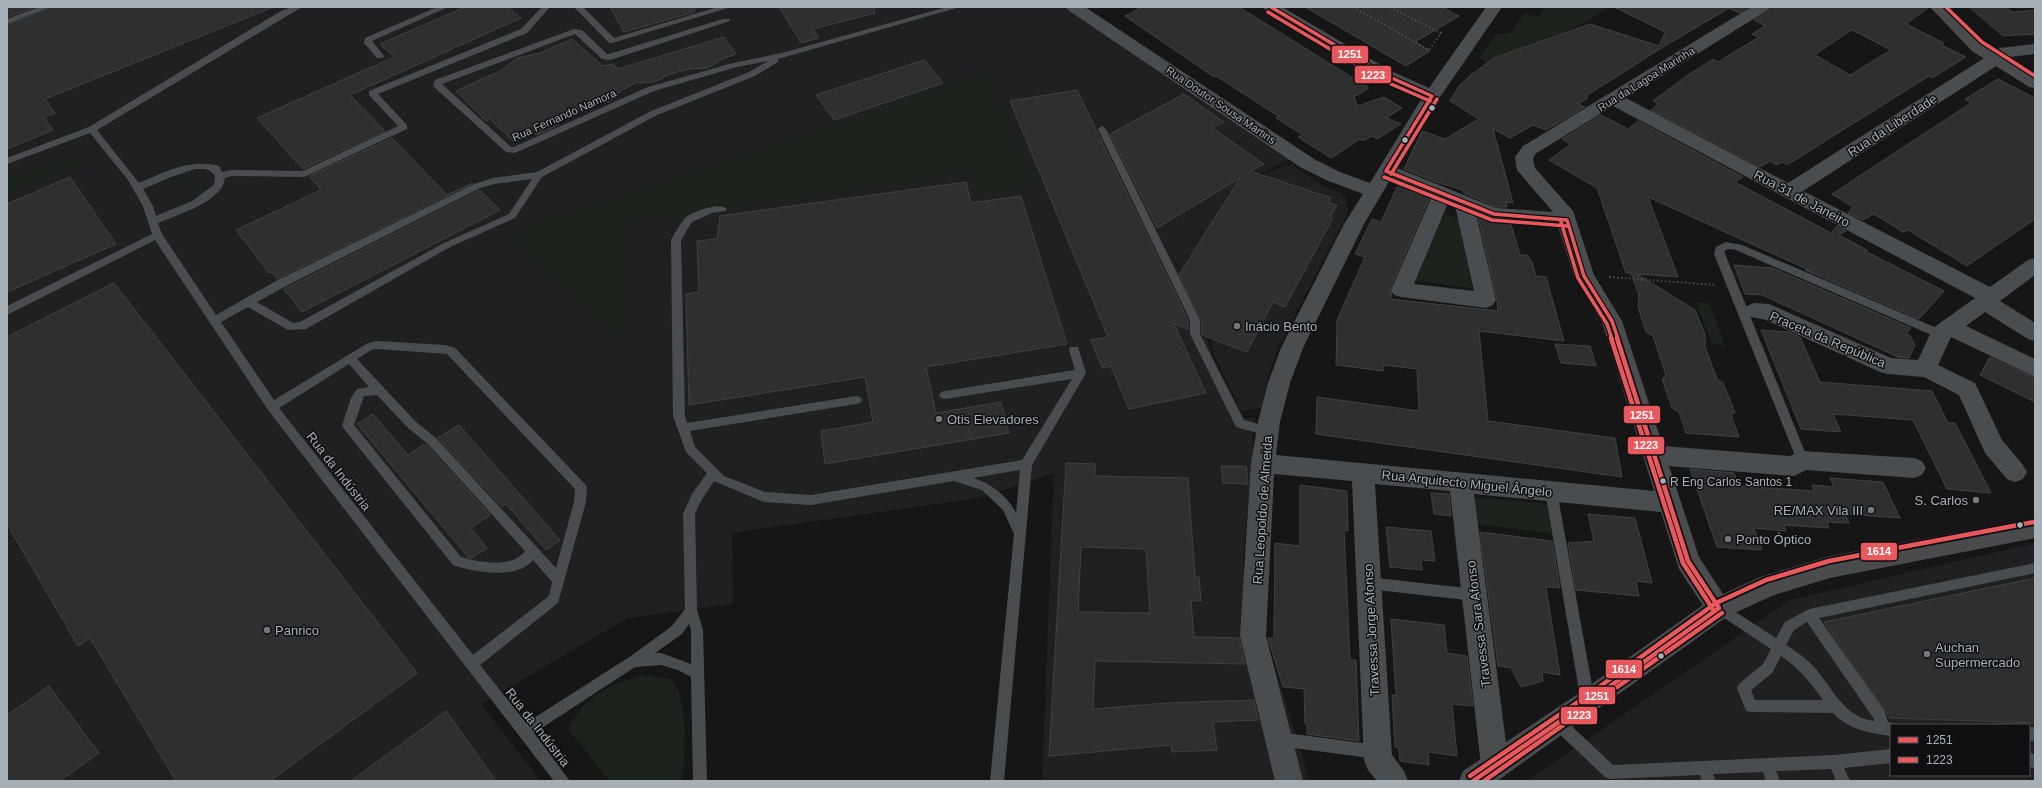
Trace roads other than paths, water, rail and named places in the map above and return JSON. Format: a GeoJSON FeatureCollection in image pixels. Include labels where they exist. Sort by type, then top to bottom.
{"type":"FeatureCollection","features":[{"type":"Feature","properties":{"kind":"street","name":"Rua Doutor Sousa Martins"},"geometry":{"type":"LineString","coordinates":[[1074,7],[1307,164],[1333,176],[1374,191]]}},
{"type":"Feature","properties":{"kind":"street"},"geometry":{"type":"LineString","coordinates":[[1271,7],[1385,75],[1432,96]]}},
{"type":"Feature","properties":{"kind":"street"},"geometry":{"type":"LineString","coordinates":[[1473,7],[1491,11]]}},
{"type":"Feature","properties":{"kind":"street","name":"Rua da Lagoa Marinha"},"geometry":{"type":"LineString","coordinates":[[1567,220],[1557,203],[1526,170],[1523,162],[1524,155],[1529,150],[1762,7]]}},
{"type":"Feature","properties":{"kind":"street"},"geometry":{"type":"LineString","coordinates":[[1938,7],[1965,35],[1995,58],[2035,83]]}},
{"type":"Feature","properties":{"kind":"street","name":"Rua Leopoldo de Almeida"},"geometry":{"type":"LineString","coordinates":[[1289,781],[1253,636],[1263,463],[1268,430],[1279,383],[1292,348],[1354,224],[1432,96],[1491,11]]}},
{"type":"Feature","properties":{"kind":"street","name":"Rua da Liberdade"},"geometry":{"type":"LineString","coordinates":[[1789,191],[1995,58],[2006,52],[2035,49]]}},
{"type":"Feature","properties":{"kind":"street","name":"Rua 31 de Janeiro"},"geometry":{"type":"LineString","coordinates":[[1613,99],[1789,191],[1988,300],[2035,333]]}},
{"type":"Feature","properties":{"kind":"street"},"geometry":{"type":"LineString","coordinates":[[1386,171],[1464,203],[1500,215],[1567,220],[1584,276],[1612,321],[1688,561],[1719,608]]}},
{"type":"Feature","properties":{"kind":"street"},"geometry":{"type":"LineString","coordinates":[[1442,194],[1401,290],[1486,300],[1464,203]]}},
{"type":"Feature","properties":{"kind":"street"},"geometry":{"type":"LineString","coordinates":[[1925,369],[1944,331],[2035,266]]}},
{"type":"Feature","properties":{"kind":"street","name":"Praceta da República"},"geometry":{"type":"LineString","coordinates":[[1754,311],[1769,312],[1888,366],[1925,369],[1939,374],[1967,389],[1993,446],[2015,472]]}},
{"type":"Feature","properties":{"kind":"street"},"geometry":{"type":"LineString","coordinates":[[1944,331],[2035,369]]}},
{"type":"Feature","properties":{"kind":"street"},"geometry":{"type":"LineString","coordinates":[[1655,455],[1794,466],[1802,460],[1914,468]]}},
{"type":"Feature","properties":{"kind":"street","name":"Rua Arquitecto Miguel Ângelo"},"geometry":{"type":"LineString","coordinates":[[1263,463],[1670,503]]}},
{"type":"Feature","properties":{"kind":"street","name":"Travessa Jorge Afonso"},"geometry":{"type":"LineString","coordinates":[[1363,473],[1378,760],[1394,781]]}},
{"type":"Feature","properties":{"kind":"street","name":"Travessa Sara Afonso"},"geometry":{"type":"LineString","coordinates":[[1462,483],[1495,766]]}},
{"type":"Feature","properties":{"kind":"street"},"geometry":{"type":"LineString","coordinates":[[1473,781],[1588,702],[1719,608],[1769,585],[1801,574],[1830,567],[2035,528]]}},
{"type":"Feature","properties":{"kind":"lane"},"geometry":{"type":"LineString","coordinates":[[7,22],[46,7]]}},
{"type":"Feature","properties":{"kind":"lane"},"geometry":{"type":"LineString","coordinates":[[7,161],[92,129],[284,13],[298,7]]}},
{"type":"Feature","properties":{"kind":"lane"},"geometry":{"type":"LineString","coordinates":[[380,56],[368,43],[368,40],[444,7]]}},
{"type":"Feature","properties":{"kind":"lane"},"geometry":{"type":"LineString","coordinates":[[220,176],[231,173],[304,174],[404,127],[372,93],[524,31],[546,7]]}},
{"type":"Feature","properties":{"kind":"lane"},"geometry":{"type":"LineString","coordinates":[[578,7],[612,41],[727,7]]}},
{"type":"Feature","properties":{"kind":"lane","name":"Rua Fernando Namora"},"geometry":{"type":"LineString","coordinates":[[726,21],[610,57],[605,57],[579,32],[574,31],[438,82],[437,85],[509,150],[515,150],[651,89],[736,65],[783,55],[956,7]]}},
{"type":"Feature","properties":{"kind":"lane"},"geometry":{"type":"LineString","coordinates":[[215,321],[280,284],[476,186],[493,181],[539,175],[654,113],[752,74],[783,55]]}},
{"type":"Feature","properties":{"kind":"lane"},"geometry":{"type":"LineString","coordinates":[[1102,128],[1195,320],[1195,334],[1240,424],[1268,430]]}},
{"type":"Feature","properties":{"kind":"lane","name":"Rua da Indústria"},"geometry":{"type":"LineString","coordinates":[[92,129],[137,188],[148,206],[157,235],[272,407],[563,781]]}},
{"type":"Feature","properties":{"kind":"lane"},"geometry":{"type":"LineString","coordinates":[[137,188],[181,169],[192,166],[211,167],[218,171],[220,176],[217,186],[207,196],[152,221]]}},
{"type":"Feature","properties":{"kind":"lane"},"geometry":{"type":"LineString","coordinates":[[248,302],[292,327],[302,326],[447,245],[512,216],[539,175]]}},
{"type":"Feature","properties":{"kind":"lane"},"geometry":{"type":"LineString","coordinates":[[722,209],[710,210],[689,220],[676,240],[679,416],[690,450],[720,479],[764,497],[810,500],[1026,464]]}},
{"type":"Feature","properties":{"kind":"lane"},"geometry":{"type":"LineString","coordinates":[[7,311],[157,235]]}},
{"type":"Feature","properties":{"kind":"lane"},"geometry":{"type":"LineString","coordinates":[[1802,460],[1719,254],[1719,249],[1723,246],[1730,245],[1944,331]]}},
{"type":"Feature","properties":{"kind":"lane"},"geometry":{"type":"LineString","coordinates":[[272,407],[368,347],[377,345],[445,348],[451,351],[581,487],[580,502],[554,599],[471,664]]}},
{"type":"Feature","properties":{"kind":"lane"},"geometry":{"type":"LineString","coordinates":[[997,781],[1026,464],[1081,373],[1074,350]]}},
{"type":"Feature","properties":{"kind":"lane"},"geometry":{"type":"LineString","coordinates":[[350,359],[412,425],[432,441],[559,580]]}},
{"type":"Feature","properties":{"kind":"lane"},"geometry":{"type":"LineString","coordinates":[[945,394],[1081,373]]}},
{"type":"Feature","properties":{"kind":"lane"},"geometry":{"type":"LineString","coordinates":[[379,390],[361,392],[357,398],[348,426],[457,562],[504,568],[523,563],[532,551]]}},
{"type":"Feature","properties":{"kind":"lane"},"geometry":{"type":"LineString","coordinates":[[682,428],[856,400]]}},
{"type":"Feature","properties":{"kind":"lane"},"geometry":{"type":"LineString","coordinates":[[700,781],[697,630],[691,610],[689,514],[696,498],[713,473]]}},
{"type":"Feature","properties":{"kind":"lane"},"geometry":{"type":"LineString","coordinates":[[954,476],[986,487],[1007,507],[1020,535]]}},
{"type":"Feature","properties":{"kind":"lane"},"geometry":{"type":"LineString","coordinates":[[1551,492],[1588,702]]}},
{"type":"Feature","properties":{"kind":"lane"},"geometry":{"type":"LineString","coordinates":[[1835,707],[1751,706],[1744,688],[1769,666],[1786,628],[1799,618],[2035,568]]}},
{"type":"Feature","properties":{"kind":"lane"},"geometry":{"type":"LineString","coordinates":[[1368,583],[1475,595]]}},
{"type":"Feature","properties":{"kind":"lane"},"geometry":{"type":"LineString","coordinates":[[1719,608],[1808,668],[1842,716],[1862,726],[1888,729]]}},
{"type":"Feature","properties":{"kind":"lane"},"geometry":{"type":"LineString","coordinates":[[524,732],[633,661],[677,630],[691,610]]}},
{"type":"Feature","properties":{"kind":"lane"},"geometry":{"type":"LineString","coordinates":[[1809,615],[1888,729]]}},
{"type":"Feature","properties":{"kind":"lane"},"geometry":{"type":"LineString","coordinates":[[633,661],[661,659],[681,665],[698,674]]}},
{"type":"Feature","properties":{"kind":"lane"},"geometry":{"type":"LineString","coordinates":[[1558,723],[1613,776],[1704,768],[1835,762],[1890,756]]}},
{"type":"Feature","properties":{"kind":"lane"},"geometry":{"type":"LineString","coordinates":[[1279,739],[1378,752]]}},
{"type":"Feature","properties":{"kind":"lane"},"geometry":{"type":"LineString","coordinates":[[1835,762],[1843,781]]}},
{"type":"Feature","properties":{"kind":"lane"},"geometry":{"type":"LineString","coordinates":[[1767,765],[1774,781]]}},
{"type":"Feature","properties":{"kind":"lane"},"geometry":{"type":"LineString","coordinates":[[1704,768],[1709,781]]}},
{"type":"Feature","properties":{"kind":"place","name":"Inácio Bento"},"geometry":{"type":"Point","coordinates":[1237,326]}},
{"type":"Feature","properties":{"kind":"place","name":"Otis Elevadores"},"geometry":{"type":"Point","coordinates":[939,419]}},
{"type":"Feature","properties":{"kind":"place","name":"R Eng Carlos Santos 1"},"geometry":{"type":"Point","coordinates":[1663,481]}},
{"type":"Feature","properties":{"kind":"place","name":"S. Carlos"},"geometry":{"type":"Point","coordinates":[1976,500]}},
{"type":"Feature","properties":{"kind":"place","name":"RE/MAX Vila III"},"geometry":{"type":"Point","coordinates":[1871,510]}},
{"type":"Feature","properties":{"kind":"place","name":"Ponto Óptico"},"geometry":{"type":"Point","coordinates":[1728,539]}},
{"type":"Feature","properties":{"kind":"place","name":"Panrico"},"geometry":{"type":"Point","coordinates":[267,630]}},
{"type":"Feature","properties":{"kind":"place","name":"Auchan Supermercado"},"geometry":{"type":"Point","coordinates":[1927,654]}}]}
